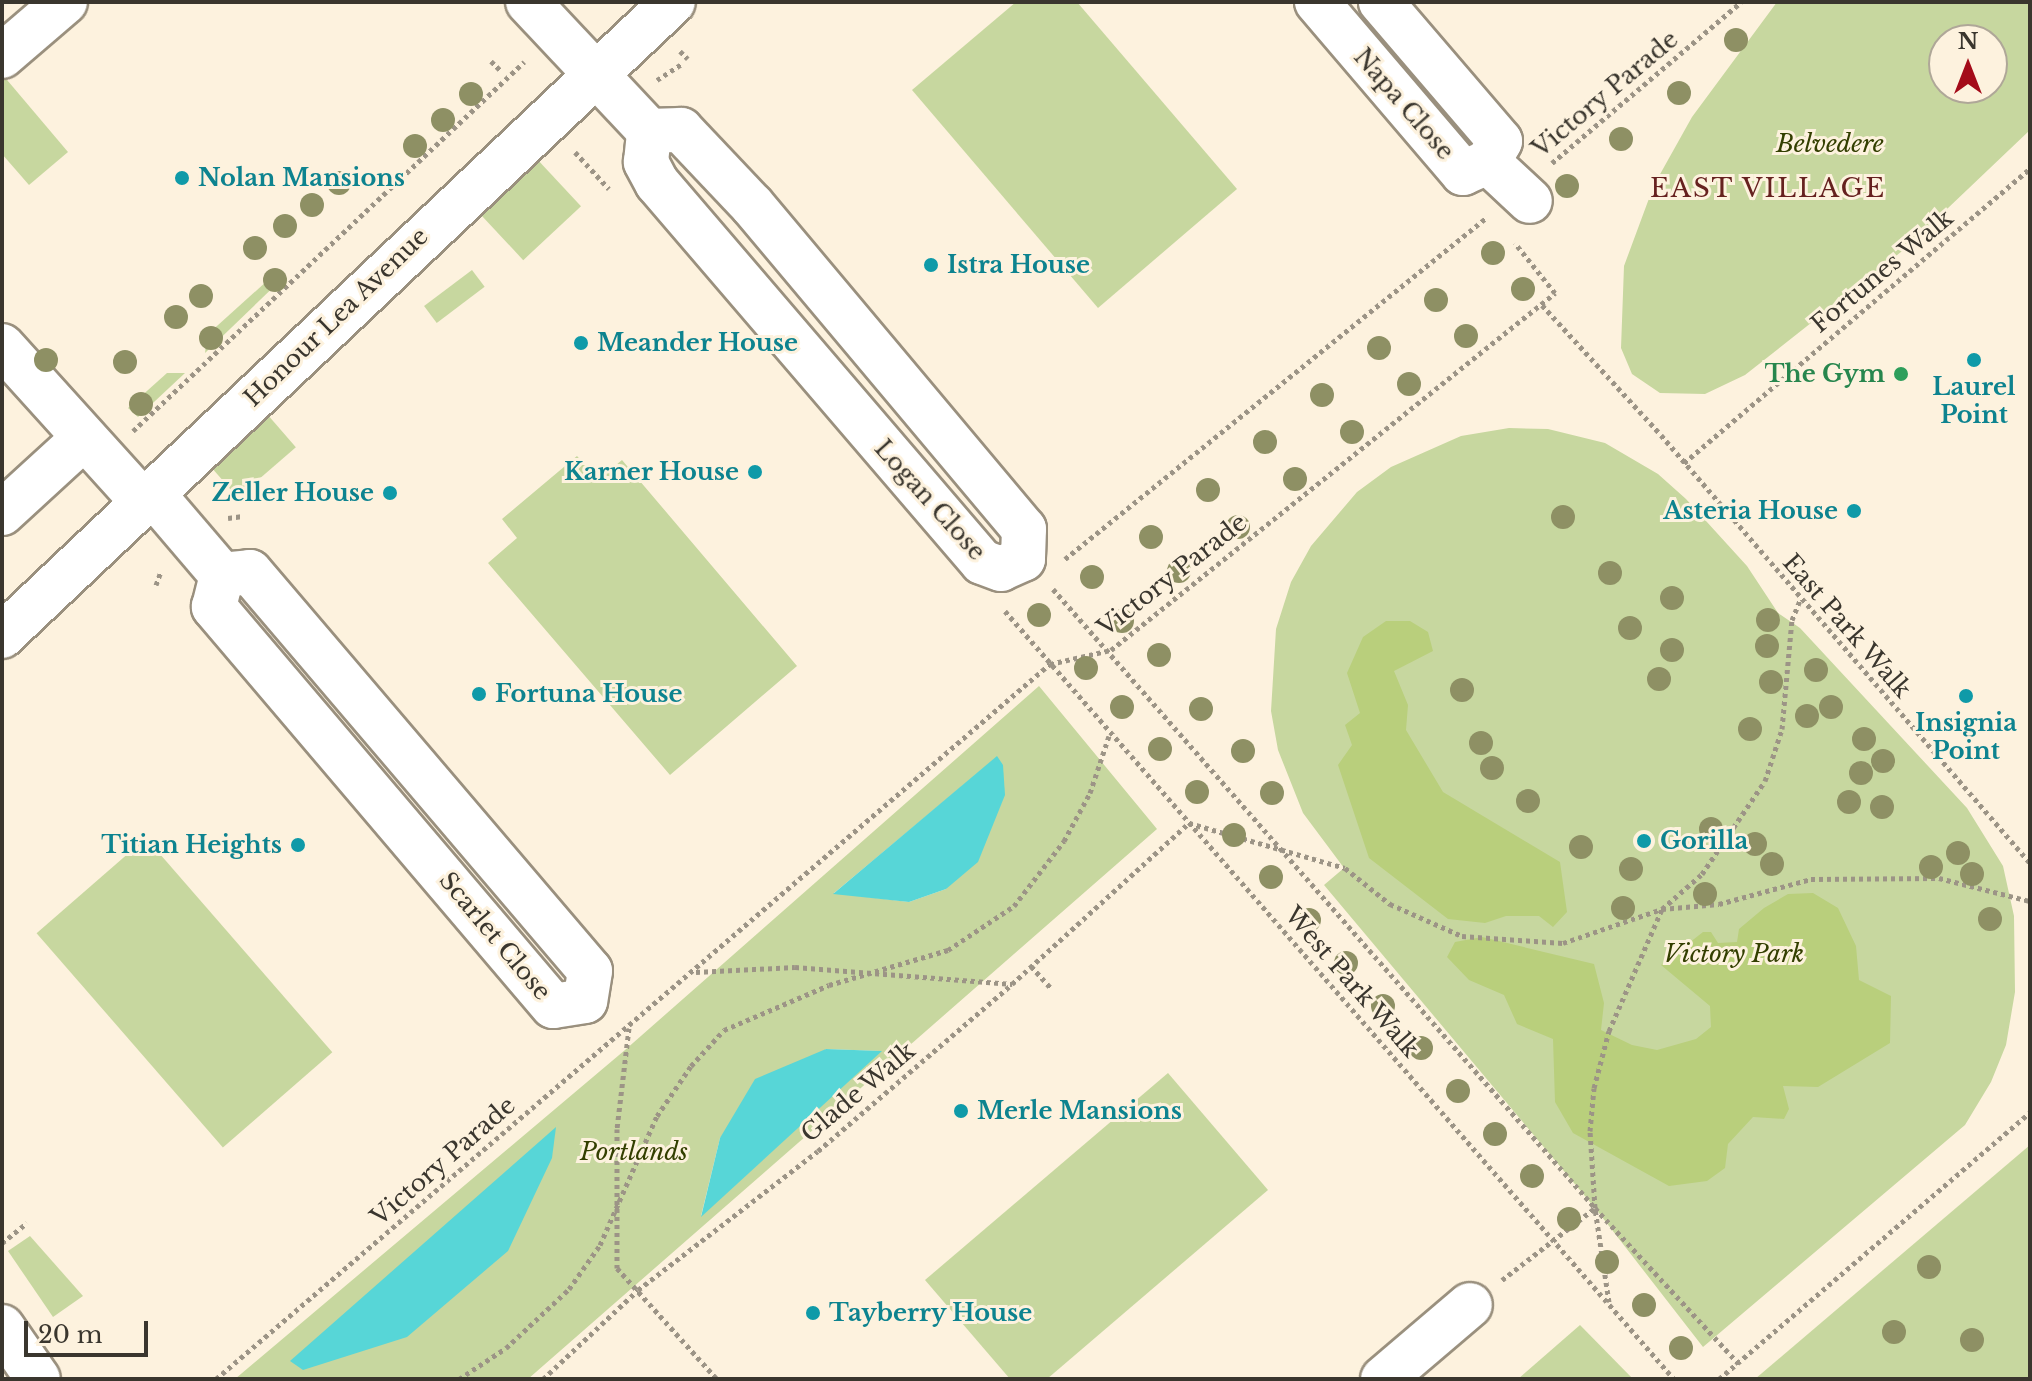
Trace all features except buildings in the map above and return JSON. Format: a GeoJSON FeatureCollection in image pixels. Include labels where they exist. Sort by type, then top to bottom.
{"type":"FeatureCollection","features":[{"type":"Feature","properties":{"kind":"street"},"geometry":{"type":"LineString","coordinates":[[2,56],[65,2]]}},
{"type":"Feature","properties":{"kind":"street","name":"Honour Lea Avenue"},"geometry":{"type":"LineString","coordinates":[[2,636],[592,75],[673,2]]}},
{"type":"Feature","properties":{"kind":"street","name":"Napa Close"},"geometry":{"type":"LineString","coordinates":[[1317,2],[1463,173],[1512,197]]}},
{"type":"Feature","properties":{"kind":"street","name":"Napa Close"},"geometry":{"type":"LineString","coordinates":[[1381,2],[1500,141],[1512,197]]}},
{"type":"Feature","properties":{"kind":"street"},"geometry":{"type":"LineString","coordinates":[[542,18],[592,75],[647,110]]}},
{"type":"Feature","properties":{"kind":"street","name":"Logan Close"},"geometry":{"type":"LineString","coordinates":[[647,110],[689,135],[752,205],[1024,529],[1033,568],[1001,569],[982,562],[657,183],[646,162],[647,110]]}},
{"type":"Feature","properties":{"kind":"street"},"geometry":{"type":"LineString","coordinates":[[2,346],[91,452],[147,496],[222,575]]}},
{"type":"Feature","properties":{"kind":"street"},"geometry":{"type":"LineString","coordinates":[[2,513],[91,452]]}},
{"type":"Feature","properties":{"kind":"street","name":"Scarlet Close"},"geometry":{"type":"LineString","coordinates":[[250,572],[323,646],[590,971],[585,1001],[553,1006],[214,607],[222,575],[250,572]]}},
{"type":"Feature","properties":{"kind":"street"},"geometry":{"type":"LineString","coordinates":[[1383,1379],[1470,1305]]}},
{"type":"Feature","properties":{"kind":"street"},"geometry":{"type":"LineString","coordinates":[[2,1327],[38,1379]]}},
{"type":"Feature","properties":{"kind":"path","name":"Victory Parade"},"geometry":{"type":"LineString","coordinates":[[1033,568],[1512,197],[1741,2]]}},
{"type":"Feature","properties":{"kind":"path"},"geometry":{"type":"LineString","coordinates":[[91,452],[542,18]]}},
{"type":"Feature","properties":{"kind":"path"},"geometry":{"type":"LineString","coordinates":[[491,61],[502,72]]}},
{"type":"Feature","properties":{"kind":"path"},"geometry":{"type":"LineString","coordinates":[[647,110],[683,63]]}},
{"type":"Feature","properties":{"kind":"path"},"geometry":{"type":"LineString","coordinates":[[569,145],[612,192]]}},
{"type":"Feature","properties":{"kind":"path","name":"Fortunes Walk"},"geometry":{"type":"LineString","coordinates":[[1684,463],[2030,169]]}},
{"type":"Feature","properties":{"kind":"path"},"geometry":{"type":"LineString","coordinates":[[1512,197],[1555,293],[1542,305]]}},
{"type":"Feature","properties":{"kind":"path","name":"Victory Parade"},"geometry":{"type":"LineString","coordinates":[[216,1379],[695,972],[1050,664],[1111,650],[1542,305]]}},
{"type":"Feature","properties":{"kind":"path","name":"East Park Walk"},"geometry":{"type":"LineString","coordinates":[[1542,305],[1684,463],[2030,863]]}},
{"type":"Feature","properties":{"kind":"path"},"geometry":{"type":"LineString","coordinates":[[1033,568],[1111,650],[1595,1208],[1739,1364]]}},
{"type":"Feature","properties":{"kind":"path"},"geometry":{"type":"LineString","coordinates":[[1609,1303],[1595,1208],[1590,1131],[1594,1088],[1609,1031],[1662,909],[1702,874],[1765,781],[1782,729],[1792,620],[1800,600]]}},
{"type":"Feature","properties":{"kind":"path","name":"West Park Walk"},"geometry":{"type":"LineString","coordinates":[[1013,601],[1003,609],[1109,736],[1189,823],[1674,1379]]}},
{"type":"Feature","properties":{"kind":"path"},"geometry":{"type":"LineString","coordinates":[[459,1379],[506,1348],[569,1289],[600,1245],[657,1116],[691,1066],[724,1030],[791,999],[948,950],[1014,906],[1064,841],[1090,793],[1109,736]]}},
{"type":"Feature","properties":{"kind":"path"},"geometry":{"type":"LineString","coordinates":[[1189,823],[1345,868],[1390,904],[1462,936],[1563,943],[1662,909],[1719,904],[1811,879],[1859,876],[1939,878],[2030,901]]}},
{"type":"Feature","properties":{"kind":"path","name":"Glade Walk"},"geometry":{"type":"LineString","coordinates":[[543,1379],[638,1290],[818,1151],[1012,984],[1189,823]]}},
{"type":"Feature","properties":{"kind":"path"},"geometry":{"type":"LineString","coordinates":[[1031,966],[1051,988]]}},
{"type":"Feature","properties":{"kind":"path"},"geometry":{"type":"LineString","coordinates":[[695,972],[795,967],[1012,984]]}},
{"type":"Feature","properties":{"kind":"path"},"geometry":{"type":"LineString","coordinates":[[629,1027],[617,1129],[617,1268],[717,1379]]}},
{"type":"Feature","properties":{"kind":"path"},"geometry":{"type":"LineString","coordinates":[[1719,1379],[2030,1112]]}},
{"type":"Feature","properties":{"kind":"path"},"geometry":{"type":"LineString","coordinates":[[1470,1305],[1595,1208]]}},
{"type":"Feature","properties":{"kind":"path"},"geometry":{"type":"LineString","coordinates":[[2,1243],[27,1223]]}},
{"type":"Feature","properties":{"kind":"green space"},"geometry":{"type":"Polygon","coordinates":[[[1016,2],[1077,2],[1237,189],[1098,308],[912,90],[1016,2]]]}},
{"type":"Feature","properties":{"kind":"green space","name":"Belvedere"},"geometry":{"type":"Polygon","coordinates":[[[1777,2],[2030,2],[2030,130],[1906,248],[1745,375],[1705,394],[1660,393],[1632,374],[1621,348],[1624,266],[1654,185],[1692,117],[1777,2]]]}},
{"type":"Feature","properties":{"kind":"green space"},"geometry":{"type":"Polygon","coordinates":[[[2,74],[68,152],[29,185],[2,154],[2,74]]]}},
{"type":"Feature","properties":{"kind":"green space"},"geometry":{"type":"Polygon","coordinates":[[[536,158],[581,206],[523,260],[478,212],[536,158]]]}},
{"type":"Feature","properties":{"kind":"green space"},"geometry":{"type":"Polygon","coordinates":[[[472,270],[485,287],[437,323],[424,306],[472,270]]]}},
{"type":"Feature","properties":{"kind":"green space"},"geometry":{"type":"Polygon","coordinates":[[[278,271],[284,277],[205,353],[207,335],[278,271]]]}},
{"type":"Feature","properties":{"kind":"green space"},"geometry":{"type":"Polygon","coordinates":[[[167,373],[185,373],[138,417],[128,408],[167,373]]]}},
{"type":"Feature","properties":{"kind":"green space"},"geometry":{"type":"Polygon","coordinates":[[[267,414],[296,447],[238,498],[209,465],[267,414]]]}},
{"type":"Feature","properties":{"kind":"green space","name":"Victory Park"},"geometry":{"type":"Polygon","coordinates":[[[1509,428],[1548,429],[1605,443],[1658,474],[1686,499],[1747,566],[1778,613],[1800,628],[1967,808],[2003,866],[2014,916],[2015,992],[2006,1045],[1991,1082],[1965,1125],[1703,1347],[1595,1208],[1324,885],[1344,868],[1303,813],[1278,750],[1271,711],[1276,629],[1291,582],[1311,546],[1357,492],[1391,467],[1461,436],[1509,428]]]}},
{"type":"Feature","properties":{"kind":"green space"},"geometry":{"type":"Polygon","coordinates":[[[577,456],[598,480],[622,460],[797,666],[670,775],[488,563],[517,538],[502,519],[577,456]]]}},
{"type":"Feature","properties":{"kind":"green space"},"geometry":{"type":"Polygon","coordinates":[[[1386,621],[1410,621],[1428,632],[1433,651],[1394,671],[1408,705],[1406,730],[1443,792],[1560,862],[1567,912],[1553,927],[1539,916],[1506,916],[1485,923],[1448,919],[1369,858],[1338,765],[1352,745],[1345,725],[1360,713],[1347,673],[1363,637],[1386,621]]]}},
{"type":"Feature","properties":{"kind":"green space","name":"Portlands"},"geometry":{"type":"Polygon","coordinates":[[[1039,686],[1157,829],[528,1379],[235,1379],[625,1050],[1039,686]],[[997,757],[834,893],[909,902],[946,889],[997,757]],[[826,1049],[720,1138],[701,1216],[881,1051],[826,1049]]]}},
{"type":"Feature","properties":{"kind":"green space"},"geometry":{"type":"Polygon","coordinates":[[[146,838],[332,1052],[223,1147],[37,933],[146,838]]]}},
{"type":"Feature","properties":{"kind":"green space"},"geometry":{"type":"Polygon","coordinates":[[[1813,893],[1838,908],[1856,946],[1859,980],[1891,996],[1890,1043],[1818,1087],[1783,1086],[1789,1109],[1784,1119],[1753,1117],[1728,1144],[1725,1168],[1707,1181],[1669,1186],[1573,1133],[1555,1102],[1553,1039],[1517,1024],[1504,995],[1469,980],[1447,957],[1455,942],[1482,937],[1594,964],[1604,1003],[1601,1030],[1632,1045],[1657,1050],[1696,1039],[1711,1027],[1710,1006],[1661,965],[1703,932],[1711,932],[1718,943],[1737,942],[1739,929],[1764,908],[1788,894],[1813,893]]]}},
{"type":"Feature","properties":{"kind":"green space"},"geometry":{"type":"Polygon","coordinates":[[[1168,1073],[1268,1190],[1047,1379],[1010,1379],[925,1280],[1168,1073]]]}},
{"type":"Feature","properties":{"kind":"green space"},"geometry":{"type":"Polygon","coordinates":[[[2030,1145],[2030,1379],[1755,1379],[2030,1145]]]}},
{"type":"Feature","properties":{"kind":"green space"},"geometry":{"type":"Polygon","coordinates":[[[30,1236],[83,1296],[53,1317],[8,1251],[30,1236]]]}},
{"type":"Feature","properties":{"kind":"green space"},"geometry":{"type":"Polygon","coordinates":[[[1580,1325],[1633,1379],[1518,1379],[1580,1325]]]}},
{"type":"Feature","properties":{"kind":"water"},"geometry":{"type":"Polygon","coordinates":[[[997,756],[1003,765],[1005,795],[978,862],[946,889],[909,902],[833,894],[997,756]]]}},
{"type":"Feature","properties":{"kind":"water"},"geometry":{"type":"Polygon","coordinates":[[[826,1049],[882,1051],[701,1217],[720,1138],[755,1079],[826,1049]]]}},
{"type":"Feature","properties":{"kind":"water"},"geometry":{"type":"Polygon","coordinates":[[[556,1127],[552,1158],[508,1251],[407,1337],[303,1370],[290,1361],[556,1127]]]}},
{"type":"Feature","properties":{"kind":"place","name":"Nolan Mansions"},"geometry":{"type":"Point","coordinates":[182,178]}},
{"type":"Feature","properties":{"kind":"place","name":"Istra House"},"geometry":{"type":"Point","coordinates":[931,265]}},
{"type":"Feature","properties":{"kind":"place","name":"Meander House"},"geometry":{"type":"Point","coordinates":[581,343]}},
{"type":"Feature","properties":{"kind":"place","name":"Laurel Point"},"geometry":{"type":"Point","coordinates":[1974,360]}},
{"type":"Feature","properties":{"kind":"place","name":"The Gym"},"geometry":{"type":"Point","coordinates":[1901,374]}},
{"type":"Feature","properties":{"kind":"place","name":"Karner House"},"geometry":{"type":"Point","coordinates":[755,472]}},
{"type":"Feature","properties":{"kind":"place","name":"Zeller House"},"geometry":{"type":"Point","coordinates":[390,493]}},
{"type":"Feature","properties":{"kind":"place","name":"Asteria House"},"geometry":{"type":"Point","coordinates":[1854,511]}},
{"type":"Feature","properties":{"kind":"place","name":"Fortuna House"},"geometry":{"type":"Point","coordinates":[479,694]}},
{"type":"Feature","properties":{"kind":"place","name":"Insignia Point"},"geometry":{"type":"Point","coordinates":[1966,696]}},
{"type":"Feature","properties":{"kind":"place","name":"Gorilla"},"geometry":{"type":"Point","coordinates":[1644,841]}},
{"type":"Feature","properties":{"kind":"place","name":"Titian Heights"},"geometry":{"type":"Point","coordinates":[298,845]}},
{"type":"Feature","properties":{"kind":"place","name":"Merle Mansions"},"geometry":{"type":"Point","coordinates":[961,1111]}},
{"type":"Feature","properties":{"kind":"place","name":"Tayberry House"},"geometry":{"type":"Point","coordinates":[813,1313]}},
{"type":"Feature","properties":{"kind":"district","name":"EAST VILLAGE"},"geometry":{"type":"Point","coordinates":[1768,189]}}]}
